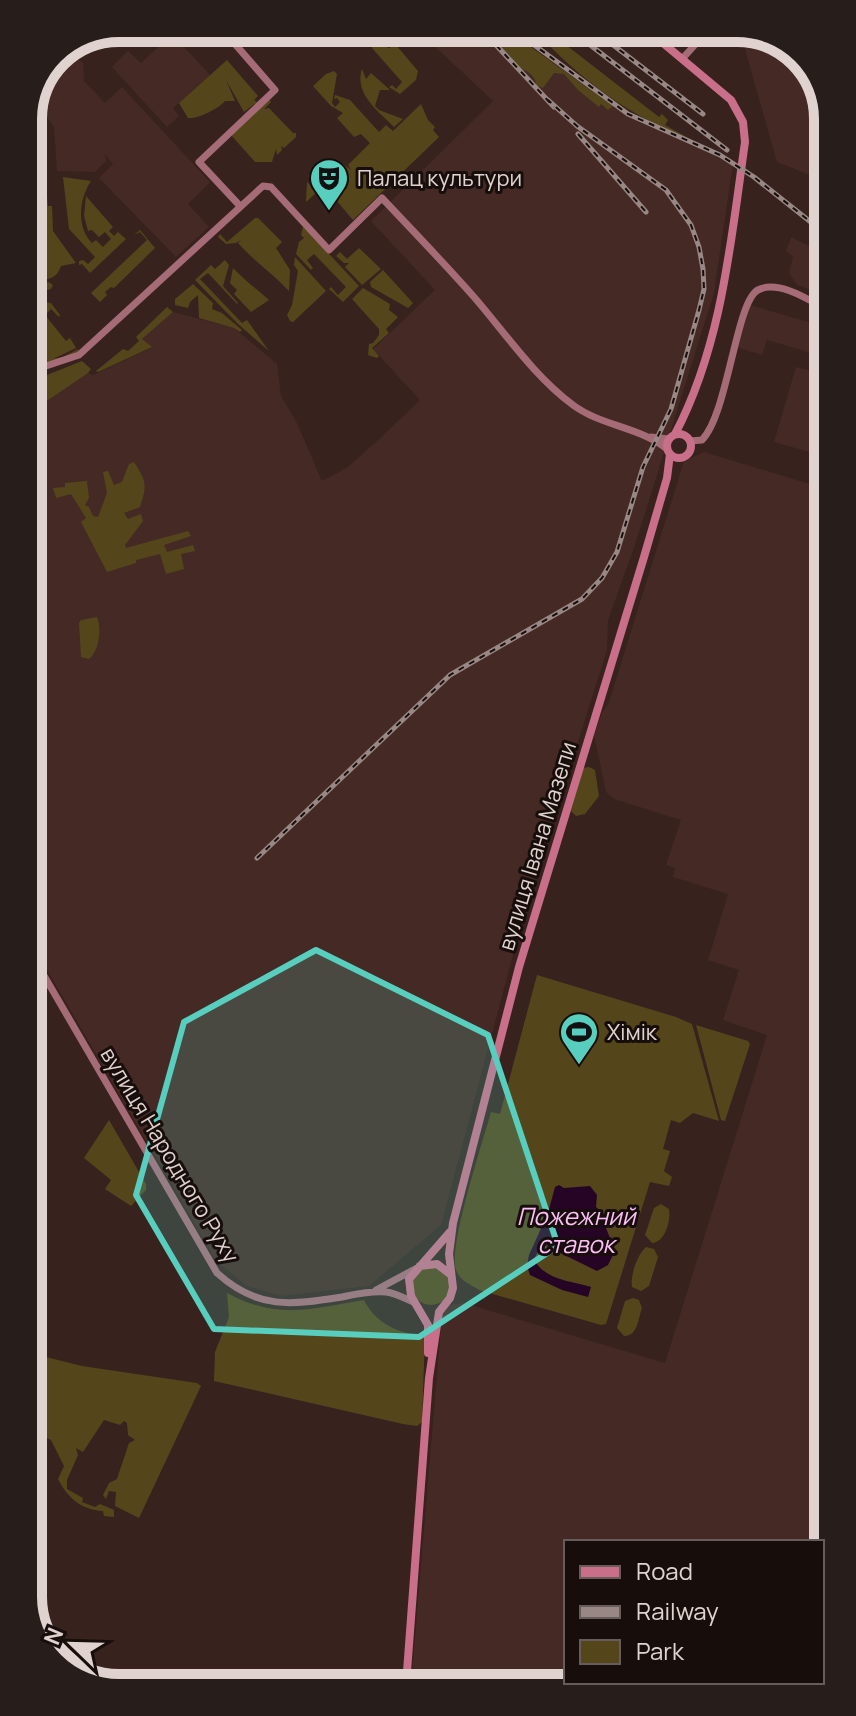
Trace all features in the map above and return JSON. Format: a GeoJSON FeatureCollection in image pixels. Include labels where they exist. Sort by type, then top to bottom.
{"type":"FeatureCollection","features":[{"type":"Feature","properties":{"kind":"main road","name":"вулиця Івана Мазепи"},"geometry":{"type":"LineString","coordinates":[[451,1275],[451,1232],[519,967],[668,474],[672,447],[686,414],[721,300],[745,142],[743,122],[731,100],[663,42]]}},
{"type":"Feature","properties":{"kind":"main road","name":"вулиця Івана Мазепи"},"geometry":{"type":"LineString","coordinates":[[672,447],[688,453],[686,414]]}},
{"type":"Feature","properties":{"kind":"main road"},"geometry":{"type":"LineString","coordinates":[[672,447],[688,438]]}},
{"type":"Feature","properties":{"kind":"main road","name":"вулиця Івана Мазепи"},"geometry":{"type":"LineString","coordinates":[[417,1268],[451,1232]]}},
{"type":"Feature","properties":{"kind":"main road"},"geometry":{"type":"LineString","coordinates":[[407,1674],[429,1378],[439,1312],[453,1288],[451,1275],[445,1268],[433,1263],[417,1268],[409,1279],[408,1289],[428,1325],[429,1378]]}},
{"type":"Feature","properties":{"kind":"main road"},"geometry":{"type":"LineString","coordinates":[[417,1304],[434,1308],[446,1302]]}},
{"type":"Feature","properties":{"kind":"street"},"geometry":{"type":"LineString","coordinates":[[233,42],[275,90],[199,162],[240,206]]}},
{"type":"Feature","properties":{"kind":"street"},"geometry":{"type":"LineString","coordinates":[[683,58],[697,42]]}},
{"type":"Feature","properties":{"kind":"street"},"geometry":{"type":"LineString","coordinates":[[42,369],[79,355],[240,206],[268,185],[329,250],[382,198],[473,296],[550,387],[593,417],[672,447]]}},
{"type":"Feature","properties":{"kind":"street"},"geometry":{"type":"LineString","coordinates":[[688,438],[702,440],[708,434],[752,295],[760,289],[783,290],[814,304]]}},
{"type":"Feature","properties":{"kind":"street","name":"вулиця Народного Руху"},"geometry":{"type":"LineString","coordinates":[[42,972],[217,1273],[244,1293],[282,1304],[373,1292],[394,1294],[417,1304]]}},
{"type":"Feature","properties":{"kind":"street","name":"вулиця Народного Руху"},"geometry":{"type":"LineString","coordinates":[[373,1292],[417,1268]]}},
{"type":"Feature","properties":{"kind":"highlighted area"},"geometry":{"type":"Polygon","coordinates":[[[316,950],[488,1035],[558,1246],[419,1337],[214,1329],[136,1195],[184,1022],[316,950]]]}},
{"type":"Feature","properties":{"kind":"shaded area"},"geometry":{"type":"Polygon","coordinates":[[[163,42],[179,42],[210,75],[173,108],[179,116],[167,127],[112,67],[128,51],[141,63],[163,42]]]}},
{"type":"Feature","properties":{"kind":"shaded area"},"geometry":{"type":"Polygon","coordinates":[[[430,42],[525,42],[637,121],[733,163],[714,293],[635,545],[608,620],[607,650],[525,910],[441,1225],[369,1286],[281,1296],[247,1286],[216,1261],[42,961],[42,388],[88,373],[93,375],[151,348],[142,339],[173,312],[234,328],[277,364],[281,396],[296,421],[322,481],[348,467],[420,400],[373,349],[435,290],[371,221],[493,101],[430,42]]]}},
{"type":"Feature","properties":{"kind":"shaded area"},"geometry":{"type":"Polygon","coordinates":[[[743,42],[766,48],[784,58],[804,81],[813,104],[814,177],[777,162],[743,42]]]}},
{"type":"Feature","properties":{"kind":"shaded area"},"geometry":{"type":"Polygon","coordinates":[[[77,55],[83,63],[84,81],[105,103],[122,87],[210,182],[188,204],[209,227],[176,257],[99,178],[113,164],[105,154],[106,161],[95,172],[57,171],[54,127],[42,114],[50,85],[58,72],[77,55]]]}},
{"type":"Feature","properties":{"kind":"shaded area"},"geometry":{"type":"Polygon","coordinates":[[[791,237],[809,246],[814,240],[814,291],[797,285],[789,273],[793,257],[786,251],[791,237]]]}},
{"type":"Feature","properties":{"kind":"shaded area"},"geometry":{"type":"Polygon","coordinates":[[[747,304],[814,324],[814,354],[767,340],[762,355],[736,347],[747,304]]]}},
{"type":"Feature","properties":{"kind":"shaded area"},"geometry":{"type":"Polygon","coordinates":[[[796,367],[814,372],[814,453],[774,442],[796,367]]]}},
{"type":"Feature","properties":{"kind":"shaded area"},"geometry":{"type":"Polygon","coordinates":[[[704,452],[814,485],[814,1540],[564,1540],[564,1674],[412,1674],[442,1314],[449,1305],[464,1303],[665,1363],[767,1035],[723,1020],[739,970],[708,960],[728,894],[673,877],[675,868],[666,865],[681,820],[614,799],[606,792],[594,735],[609,702],[684,461],[704,452]]]}},
{"type":"Feature","properties":{"kind":"green space"},"geometry":{"type":"Polygon","coordinates":[[[374,42],[382,42],[381,45],[389,48],[396,45],[418,71],[416,80],[400,94],[389,87],[392,85],[396,89],[402,82],[372,48],[374,42]]]}},
{"type":"Feature","properties":{"kind":"green space"},"geometry":{"type":"Polygon","coordinates":[[[495,42],[524,42],[613,106],[608,110],[601,104],[599,107],[564,74],[554,73],[543,88],[536,85],[531,74],[520,69],[495,42]]]}},
{"type":"Feature","properties":{"kind":"green space"},"geometry":{"type":"Polygon","coordinates":[[[546,42],[562,42],[659,117],[662,114],[668,120],[665,125],[697,143],[627,109],[569,65],[546,42]]]}},
{"type":"Feature","properties":{"kind":"green space"},"geometry":{"type":"Polygon","coordinates":[[[227,60],[258,96],[254,100],[257,102],[244,112],[226,80],[235,101],[225,101],[208,113],[188,118],[179,103],[227,60]]]}},
{"type":"Feature","properties":{"kind":"green space"},"geometry":{"type":"Polygon","coordinates":[[[362,69],[366,79],[371,73],[390,90],[380,90],[375,106],[403,119],[394,127],[364,94],[360,78],[362,69]]]}},
{"type":"Feature","properties":{"kind":"green space"},"geometry":{"type":"Polygon","coordinates":[[[334,71],[337,74],[332,103],[335,107],[340,102],[334,99],[335,95],[350,100],[379,132],[386,125],[393,131],[421,104],[439,137],[353,220],[331,194],[323,201],[316,193],[306,202],[307,182],[318,192],[308,181],[317,186],[308,176],[311,173],[320,183],[342,163],[351,170],[348,165],[370,143],[361,134],[354,137],[337,118],[343,113],[331,106],[313,86],[334,71]]]}},
{"type":"Feature","properties":{"kind":"green space"},"geometry":{"type":"Polygon","coordinates":[[[269,99],[271,102],[264,109],[269,108],[296,133],[296,137],[284,148],[281,146],[282,150],[277,155],[276,149],[272,162],[255,162],[231,135],[269,99]]]}},
{"type":"Feature","properties":{"kind":"green space"},"geometry":{"type":"Polygon","coordinates":[[[63,177],[91,181],[82,204],[81,221],[92,243],[96,240],[103,247],[111,239],[105,232],[99,237],[92,230],[88,231],[84,216],[86,196],[113,227],[109,231],[114,236],[118,232],[126,239],[90,273],[82,264],[79,265],[79,261],[88,264],[95,257],[69,229],[63,177]]]}},
{"type":"Feature","properties":{"kind":"green space"},"geometry":{"type":"Polygon","coordinates":[[[42,197],[47,197],[48,206],[52,206],[53,231],[76,263],[61,266],[52,277],[42,280],[42,197]]]}},
{"type":"Feature","properties":{"kind":"green space"},"geometry":{"type":"Polygon","coordinates":[[[255,218],[282,242],[276,248],[290,270],[289,291],[244,250],[238,243],[241,240],[226,244],[218,237],[220,234],[227,242],[255,218]]]}},
{"type":"Feature","properties":{"kind":"green space"},"geometry":{"type":"Polygon","coordinates":[[[303,226],[359,286],[343,302],[329,289],[331,287],[338,295],[346,287],[314,254],[307,260],[313,268],[311,270],[296,254],[299,242],[304,238],[301,235],[303,226]]]}},
{"type":"Feature","properties":{"kind":"green space"},"geometry":{"type":"Polygon","coordinates":[[[140,230],[155,248],[114,288],[105,292],[107,295],[100,302],[91,293],[147,240],[140,232],[134,235],[140,230]]]}},
{"type":"Feature","properties":{"kind":"green space"},"geometry":{"type":"Polygon","coordinates":[[[359,248],[381,269],[362,285],[345,267],[349,263],[336,256],[340,252],[347,259],[359,248]]]}},
{"type":"Feature","properties":{"kind":"green space"},"geometry":{"type":"Polygon","coordinates":[[[295,257],[326,291],[293,322],[287,315],[292,305],[298,271],[294,265],[295,257]]]}},
{"type":"Feature","properties":{"kind":"green space"},"geometry":{"type":"Polygon","coordinates":[[[225,260],[229,265],[223,286],[237,304],[208,273],[200,279],[242,323],[247,320],[269,351],[195,280],[211,265],[215,269],[225,260]]]}},
{"type":"Feature","properties":{"kind":"green space"},"geometry":{"type":"Polygon","coordinates":[[[233,268],[269,300],[251,312],[234,294],[237,290],[230,283],[233,268]]]}},
{"type":"Feature","properties":{"kind":"green space"},"geometry":{"type":"Polygon","coordinates":[[[383,270],[413,303],[408,308],[371,287],[370,282],[383,270]]]}},
{"type":"Feature","properties":{"kind":"green space"},"geometry":{"type":"Polygon","coordinates":[[[49,282],[53,285],[51,289],[43,291],[44,302],[51,303],[60,315],[51,309],[45,315],[66,341],[70,338],[76,348],[53,359],[79,351],[57,361],[44,363],[42,361],[42,284],[49,282]]]}},
{"type":"Feature","properties":{"kind":"green space"},"geometry":{"type":"Polygon","coordinates":[[[193,284],[213,303],[212,309],[222,313],[242,330],[240,332],[199,318],[198,295],[188,308],[175,305],[175,299],[193,284]]]}},
{"type":"Feature","properties":{"kind":"green space"},"geometry":{"type":"Polygon","coordinates":[[[363,288],[390,304],[389,310],[398,317],[386,329],[389,333],[372,348],[379,356],[377,358],[368,355],[369,344],[379,335],[379,329],[352,299],[363,288]]]}},
{"type":"Feature","properties":{"kind":"green space"},"geometry":{"type":"Polygon","coordinates":[[[167,307],[173,312],[142,339],[152,347],[96,371],[123,349],[128,351],[139,341],[136,337],[167,307]]]}},
{"type":"Feature","properties":{"kind":"green space"},"geometry":{"type":"Polygon","coordinates":[[[82,361],[91,369],[42,404],[42,377],[82,361]]]}},
{"type":"Feature","properties":{"kind":"green space"},"geometry":{"type":"Polygon","coordinates":[[[134,462],[143,479],[144,494],[140,507],[124,513],[128,519],[141,514],[143,521],[125,545],[126,548],[188,531],[191,536],[164,545],[167,552],[193,545],[195,551],[181,554],[184,569],[166,574],[160,554],[107,572],[81,522],[86,518],[71,494],[56,498],[53,488],[65,487],[65,483],[87,481],[89,498],[85,505],[93,516],[98,517],[107,493],[103,472],[108,471],[114,485],[122,482],[129,464],[134,462]]]}},
{"type":"Feature","properties":{"kind":"green space"},"geometry":{"type":"Polygon","coordinates":[[[97,617],[99,633],[95,651],[89,659],[81,657],[79,623],[97,617]]]}},
{"type":"Feature","properties":{"kind":"green space"},"geometry":{"type":"Polygon","coordinates":[[[583,768],[595,770],[599,796],[585,814],[576,816],[571,811],[583,768]]]}},
{"type":"Feature","properties":{"kind":"green space"},"geometry":{"type":"Polygon","coordinates":[[[537,975],[692,1024],[719,1121],[693,1113],[680,1123],[671,1120],[663,1149],[670,1151],[664,1171],[672,1177],[669,1186],[650,1182],[606,1324],[601,1325],[479,1290],[462,1279],[456,1270],[457,1240],[468,1193],[491,1112],[500,1114],[537,975]]]}},
{"type":"Feature","properties":{"kind":"green space"},"geometry":{"type":"Polygon","coordinates":[[[696,1025],[750,1044],[725,1121],[721,1120],[696,1025]]]}},
{"type":"Feature","properties":{"kind":"green space"},"geometry":{"type":"Polygon","coordinates":[[[109,1120],[146,1184],[146,1190],[131,1206],[105,1189],[111,1180],[84,1158],[109,1120]]]}},
{"type":"Feature","properties":{"kind":"green space"},"geometry":{"type":"Polygon","coordinates":[[[661,1204],[669,1209],[668,1225],[664,1235],[652,1243],[645,1235],[654,1208],[661,1204]]]}},
{"type":"Feature","properties":{"kind":"green space"},"geometry":{"type":"Polygon","coordinates":[[[646,1247],[654,1249],[658,1257],[649,1286],[641,1291],[632,1287],[632,1277],[637,1260],[646,1247]]]}},
{"type":"Feature","properties":{"kind":"green space"},"geometry":{"type":"Polygon","coordinates":[[[431,1267],[444,1273],[450,1286],[444,1299],[431,1305],[418,1299],[412,1286],[418,1273],[431,1267]]]}},
{"type":"Feature","properties":{"kind":"green space"},"geometry":{"type":"Polygon","coordinates":[[[227,1293],[262,1307],[294,1310],[364,1300],[375,1315],[389,1326],[406,1333],[425,1335],[422,1422],[417,1426],[403,1424],[214,1381],[215,1352],[229,1317],[227,1293]]]}},
{"type":"Feature","properties":{"kind":"green space"},"geometry":{"type":"Polygon","coordinates":[[[633,1298],[639,1300],[642,1308],[635,1330],[624,1336],[617,1328],[625,1301],[633,1298]]]}},
{"type":"Feature","properties":{"kind":"green space"},"geometry":{"type":"Polygon","coordinates":[[[42,1356],[82,1366],[201,1386],[139,1518],[115,1506],[116,1492],[109,1491],[106,1499],[103,1495],[109,1483],[117,1479],[129,1443],[135,1440],[128,1435],[127,1423],[124,1421],[120,1425],[104,1420],[83,1452],[76,1448],[78,1455],[67,1480],[67,1489],[83,1498],[82,1502],[95,1507],[100,1504],[114,1510],[114,1517],[104,1516],[103,1511],[81,1505],[70,1497],[58,1479],[64,1466],[51,1440],[42,1436],[42,1356]]]}},
{"type":"Feature","properties":{"kind":"water","name":"Пожежний ставок"},"geometry":{"type":"Polygon","coordinates":[[[559,1185],[564,1188],[590,1186],[597,1195],[596,1207],[610,1219],[606,1228],[615,1251],[608,1265],[597,1271],[542,1244],[534,1259],[551,1276],[591,1287],[588,1297],[562,1290],[530,1275],[527,1266],[555,1187],[559,1185]]]}},
{"type":"Feature","properties":{"kind":"railway"},"geometry":{"type":"LineString","coordinates":[[493,42],[554,107]]}},
{"type":"Feature","properties":{"kind":"railway"},"geometry":{"type":"LineString","coordinates":[[530,42],[628,114],[720,155],[754,177],[814,225]]}},
{"type":"Feature","properties":{"kind":"railway"},"geometry":{"type":"LineString","coordinates":[[586,42],[727,150]]}},
{"type":"Feature","properties":{"kind":"railway"},"geometry":{"type":"LineString","coordinates":[[609,42],[703,114]]}},
{"type":"Feature","properties":{"kind":"railway"},"geometry":{"type":"LineString","coordinates":[[257,858],[450,675],[582,599],[602,578],[617,552],[643,467],[671,409],[704,289],[703,269],[691,225],[666,190],[577,126],[548,100]]}},
{"type":"Feature","properties":{"kind":"railway"},"geometry":{"type":"LineString","coordinates":[[578,134],[646,212]]}},
{"type":"Feature","properties":{"kind":"place","name":"Палац культури"},"geometry":{"type":"Point","coordinates":[329,212]}},
{"type":"Feature","properties":{"kind":"place","name":"Хімік"},"geometry":{"type":"Point","coordinates":[579,1066]}}]}
